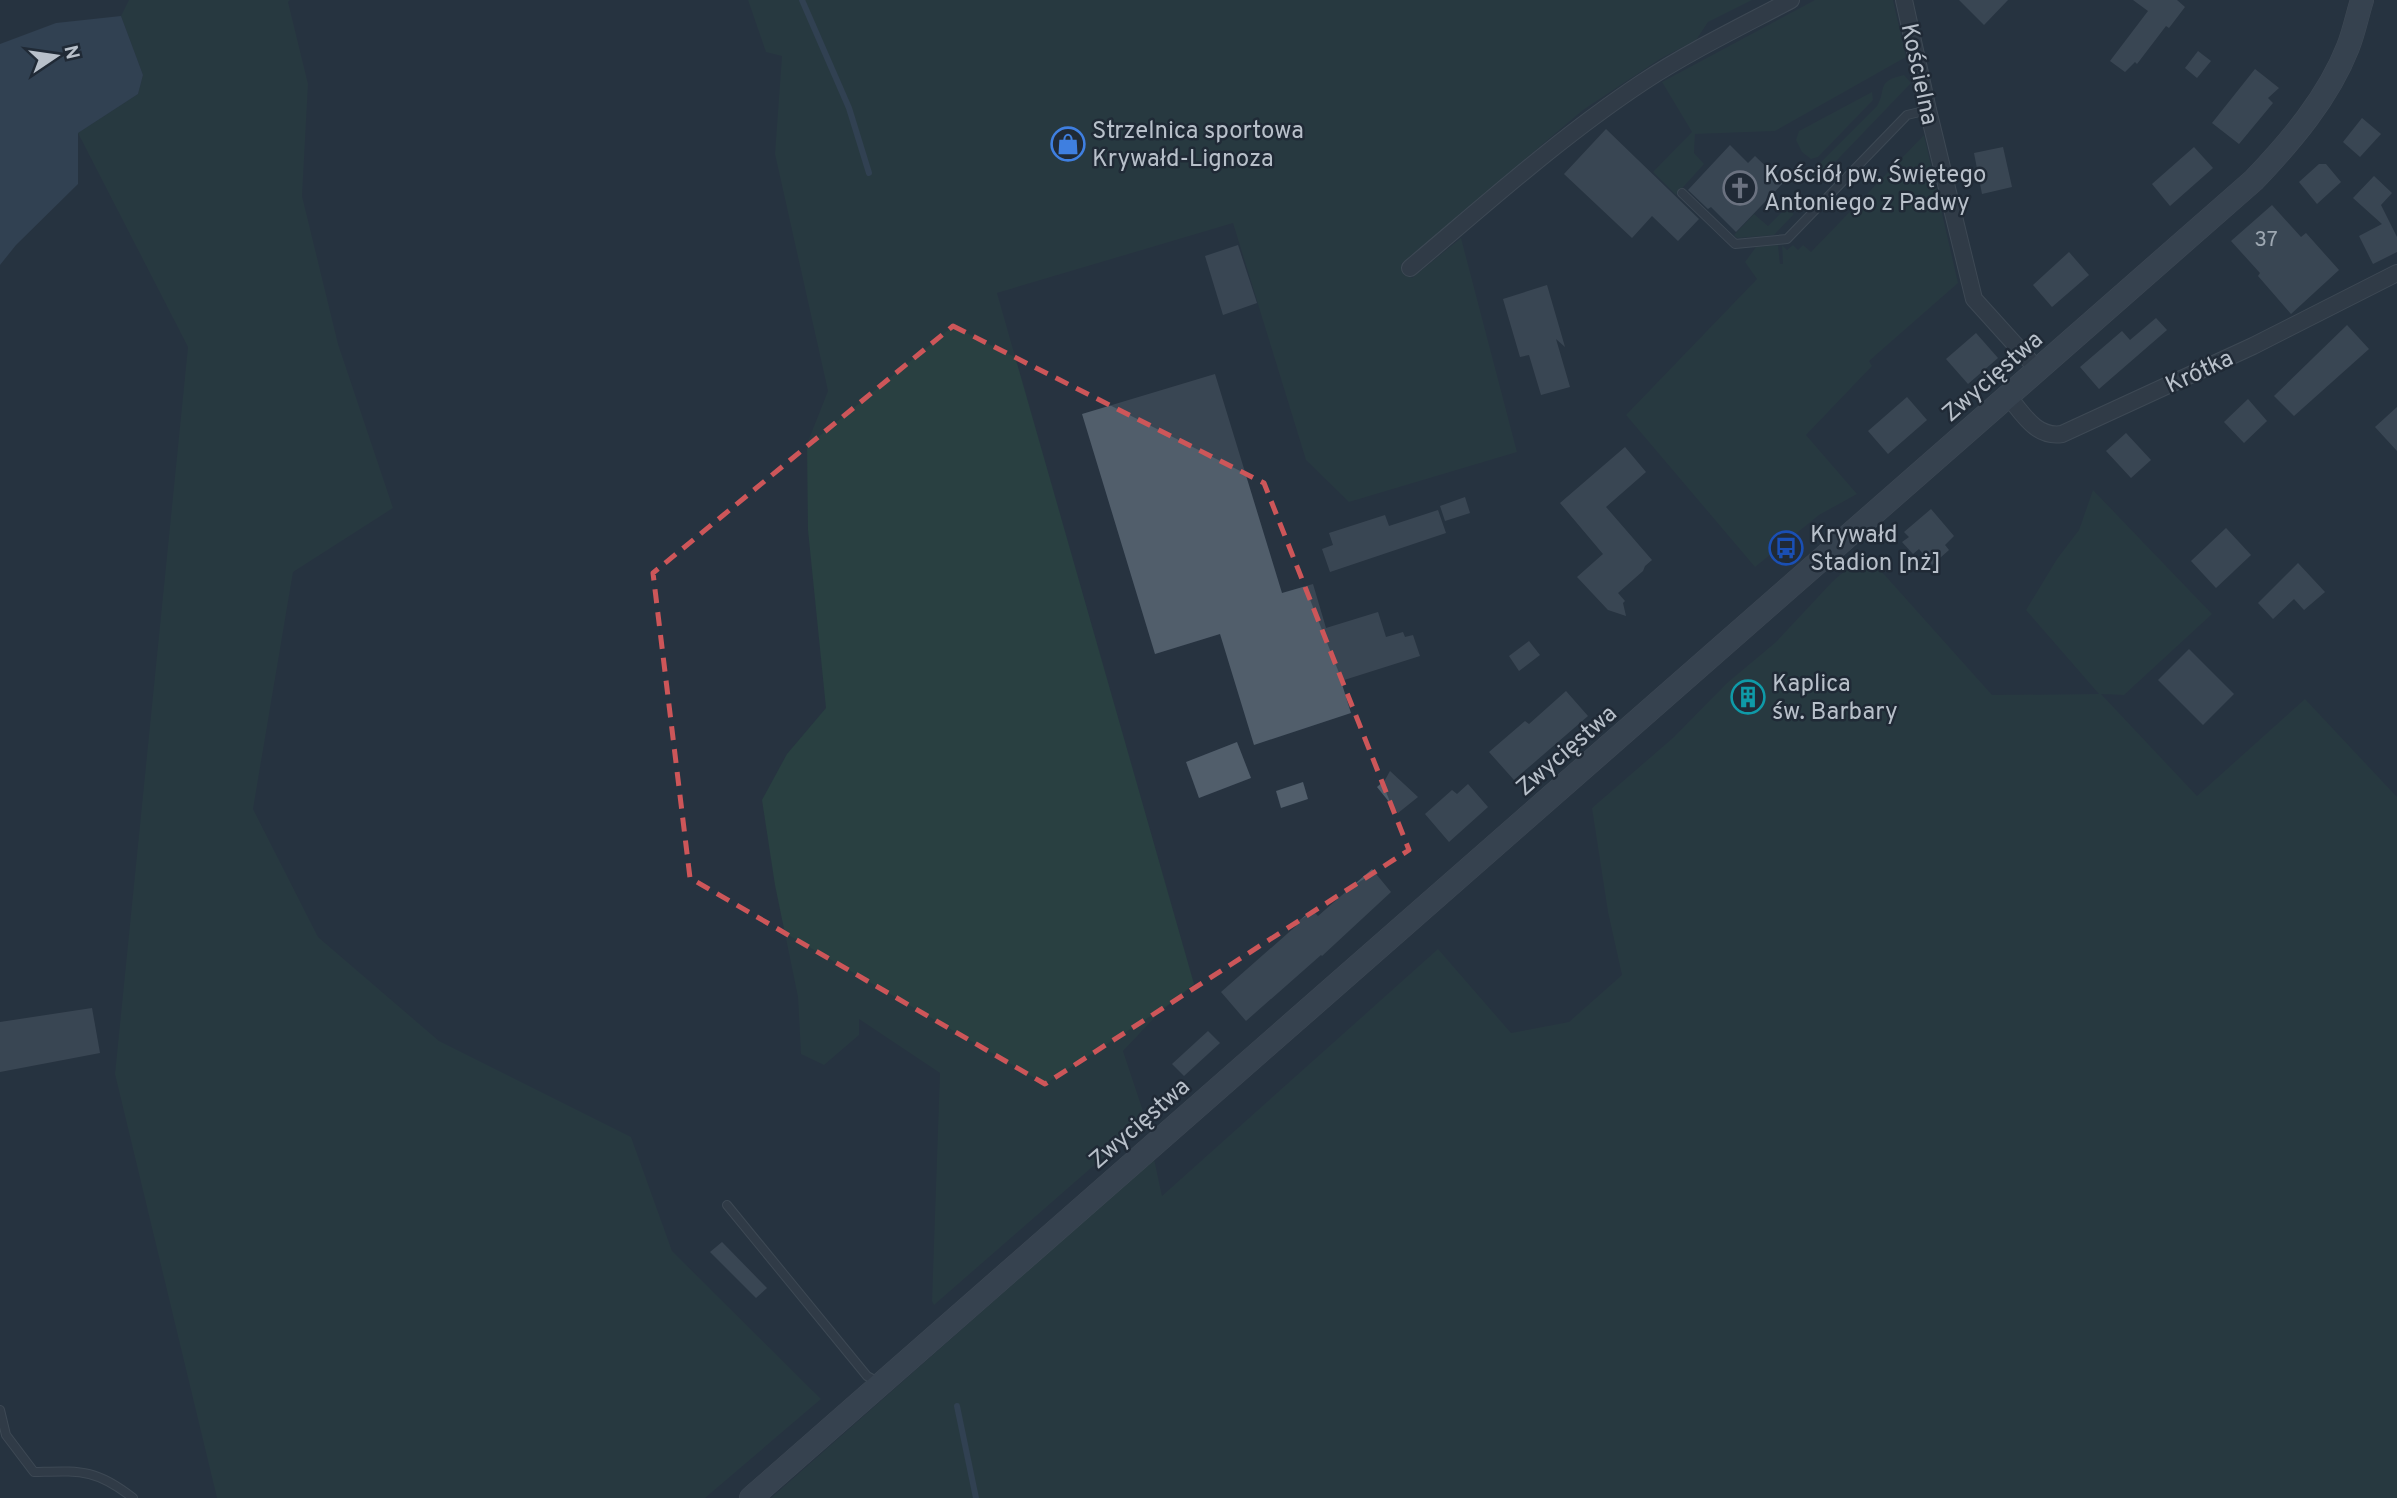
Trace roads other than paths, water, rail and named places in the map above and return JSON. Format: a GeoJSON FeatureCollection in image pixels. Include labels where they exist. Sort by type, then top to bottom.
{"type":"FeatureCollection","features":[{"type":"Feature","properties":{"kind":"main road","name":"Zwycięstwa"},"geometry":{"type":"LineString","coordinates":[[751,1498],[2254,180],[2308,117],[2328,86],[2348,47],[2362,0]]}},
{"type":"Feature","properties":{"kind":"street"},"geometry":{"type":"LineString","coordinates":[[1410,268],[1545,153],[1597,114],[1662,70],[1791,0]]}},
{"type":"Feature","properties":{"kind":"street","name":"Kościelna"},"geometry":{"type":"LineString","coordinates":[[1904,0],[1974,299],[2038,370]]}},
{"type":"Feature","properties":{"kind":"street","name":"Krótka"},"geometry":{"type":"LineString","coordinates":[[2008,396],[2037,429],[2051,435],[2071,430],[2253,346],[2397,273]]}},
{"type":"Feature","properties":{"kind":"lane"},"geometry":{"type":"LineString","coordinates":[[1682,193],[1735,244],[1787,239],[1907,115],[1928,110]]}},
{"type":"Feature","properties":{"kind":"lane"},"geometry":{"type":"LineString","coordinates":[[727,1205],[867,1376],[881,1384]]}},
{"type":"Feature","properties":{"kind":"lane"},"geometry":{"type":"LineString","coordinates":[[0,1410],[6,1435],[34,1472],[81,1471],[114,1483],[133,1498]]}},
{"type":"Feature","properties":{"kind":"water"},"geometry":{"type":"Polygon","coordinates":[[[121,16],[143,75],[138,94],[78,133],[78,184],[16,245],[0,265],[0,44],[56,23],[121,16]]]}},
{"type":"Feature","properties":{"kind":"waterway"},"geometry":{"type":"LineString","coordinates":[[802,0],[849,108],[869,173]]}},
{"type":"Feature","properties":{"kind":"waterway"},"geometry":{"type":"LineString","coordinates":[[957,1406],[976,1498]]}},
{"type":"Feature","properties":{"kind":"place","name":"Strzelnica sportowa Krywałd-Lignoza"},"geometry":{"type":"Point","coordinates":[1068,144]}},
{"type":"Feature","properties":{"kind":"place","name":"Kościół pw. Świętego Antoniego z Padwy"},"geometry":{"type":"Point","coordinates":[1740,188]}},
{"type":"Feature","properties":{"kind":"place","name":"Krywałd Stadion [nż]"},"geometry":{"type":"Point","coordinates":[1786,548]}},
{"type":"Feature","properties":{"kind":"place","name":"Kaplica św. Barbary"},"geometry":{"type":"Point","coordinates":[1748,697]}}]}
